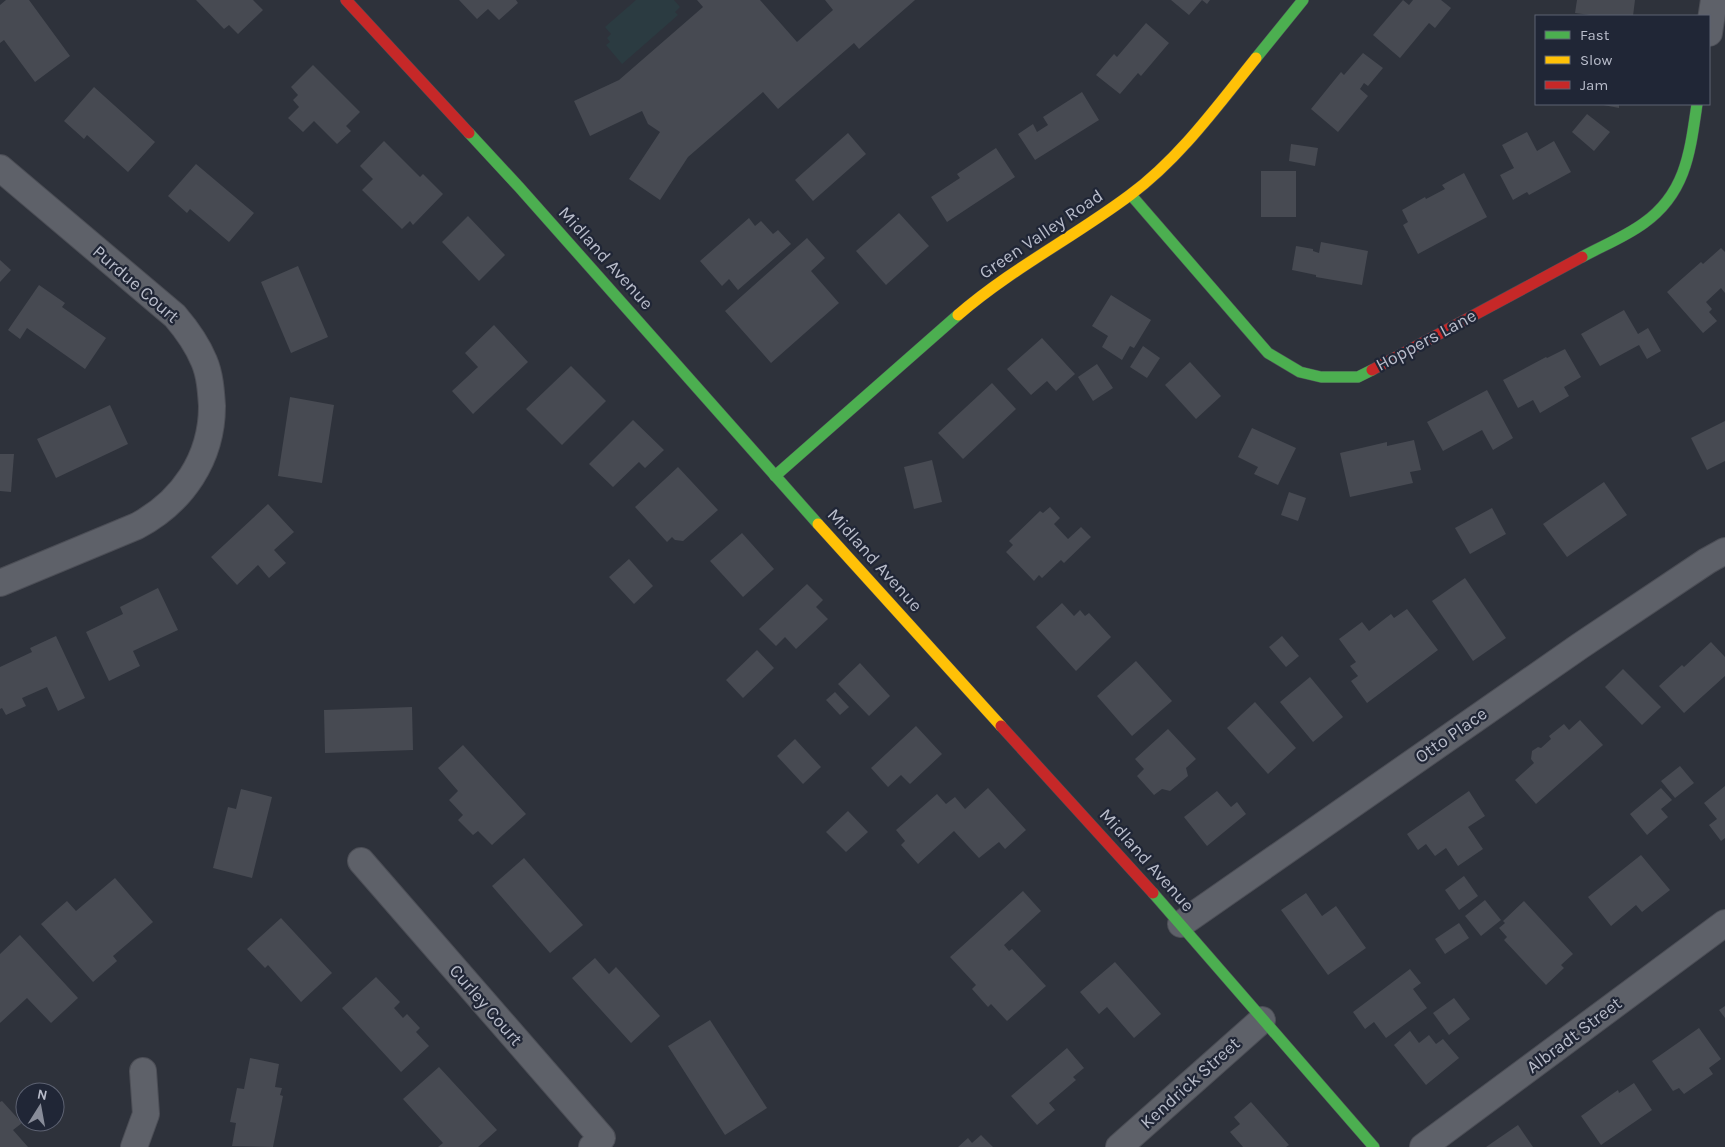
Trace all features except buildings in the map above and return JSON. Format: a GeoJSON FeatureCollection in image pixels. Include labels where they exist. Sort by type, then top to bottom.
{"type":"FeatureCollection","features":[{"type":"Feature","properties":{"kind":"street","name":"Midland Avenue"},"geometry":{"type":"LineString","coordinates":[[346,0],[618,297],[775,476],[1180,924],[1374,1147]]}},
{"type":"Feature","properties":{"kind":"street","name":"Green Valley Road"},"geometry":{"type":"LineString","coordinates":[[775,476],[968,306],[1017,270],[1131,195],[1183,148],[1304,0]]}},
{"type":"Feature","properties":{"kind":"street"},"geometry":{"type":"LineString","coordinates":[[1710,26],[1714,0]]}},
{"type":"Feature","properties":{"kind":"street","name":"Hoppers Lane"},"geometry":{"type":"LineString","coordinates":[[1131,195],[1268,353],[1287,366],[1311,376],[1334,379],[1358,377],[1643,224],[1665,205],[1681,180],[1689,156],[1697,105]]}},
{"type":"Feature","properties":{"kind":"street","name":"Purdue Court"},"geometry":{"type":"LineString","coordinates":[[0,168],[175,316],[192,337],[204,362],[211,391],[212,421],[206,448],[194,475],[176,499],[151,519],[0,584]]}},
{"type":"Feature","properties":{"kind":"street","name":"Otto Place"},"geometry":{"type":"LineString","coordinates":[[1180,924],[1580,646],[1725,551]]}},
{"type":"Feature","properties":{"kind":"street","name":"Curley Court"},"geometry":{"type":"LineString","coordinates":[[361,861],[602,1138],[592,1147]]}},
{"type":"Feature","properties":{"kind":"street","name":"Albradt Street"},"geometry":{"type":"LineString","coordinates":[[1423,1147],[1725,923]]}},
{"type":"Feature","properties":{"kind":"street","name":"Kendrick Street"},"geometry":{"type":"LineString","coordinates":[[1119,1147],[1262,1020]]}},
{"type":"Feature","properties":{"kind":"street"},"geometry":{"type":"LineString","coordinates":[[134,1147],[146,1114],[143,1071]]}},
{"type":"Feature","properties":{"kind":"shaded area"},"geometry":{"type":"Polygon","coordinates":[[[636,0],[674,0],[680,7],[675,12],[678,15],[622,64],[606,45],[610,42],[607,38],[611,34],[605,27],[636,0]]]}},
{"type":"Feature","properties":{"kind":"traffic: fast"},"geometry":{"type":"LineString","coordinates":[[1256,58],[1303,0]]}},
{"type":"Feature","properties":{"kind":"traffic: fast"},"geometry":{"type":"LineString","coordinates":[[1582,257],[1637,228],[1658,211],[1669,198],[1684,170],[1692,139],[1697,105]]}},
{"type":"Feature","properties":{"kind":"traffic: fast"},"geometry":{"type":"LineString","coordinates":[[469,133],[818,524]]}},
{"type":"Feature","properties":{"kind":"traffic: fast"},"geometry":{"type":"LineString","coordinates":[[1131,195],[1268,353],[1300,372],[1321,377],[1358,377],[1372,370]]}},
{"type":"Feature","properties":{"kind":"traffic: fast"},"geometry":{"type":"LineString","coordinates":[[775,476],[958,315]]}},
{"type":"Feature","properties":{"kind":"traffic: fast"},"geometry":{"type":"LineString","coordinates":[[1153,893],[1374,1147]]}},
{"type":"Feature","properties":{"kind":"traffic: slow"},"geometry":{"type":"LineString","coordinates":[[958,315],[999,283],[1109,210],[1148,180],[1198,130],[1256,58]]}},
{"type":"Feature","properties":{"kind":"traffic: slow"},"geometry":{"type":"LineString","coordinates":[[818,524],[1001,726]]}},
{"type":"Feature","properties":{"kind":"traffic: jam"},"geometry":{"type":"LineString","coordinates":[[346,0],[469,133]]}},
{"type":"Feature","properties":{"kind":"traffic: jam"},"geometry":{"type":"LineString","coordinates":[[1372,370],[1582,257]]}},
{"type":"Feature","properties":{"kind":"traffic: jam"},"geometry":{"type":"LineString","coordinates":[[1001,726],[1153,893]]}}]}
